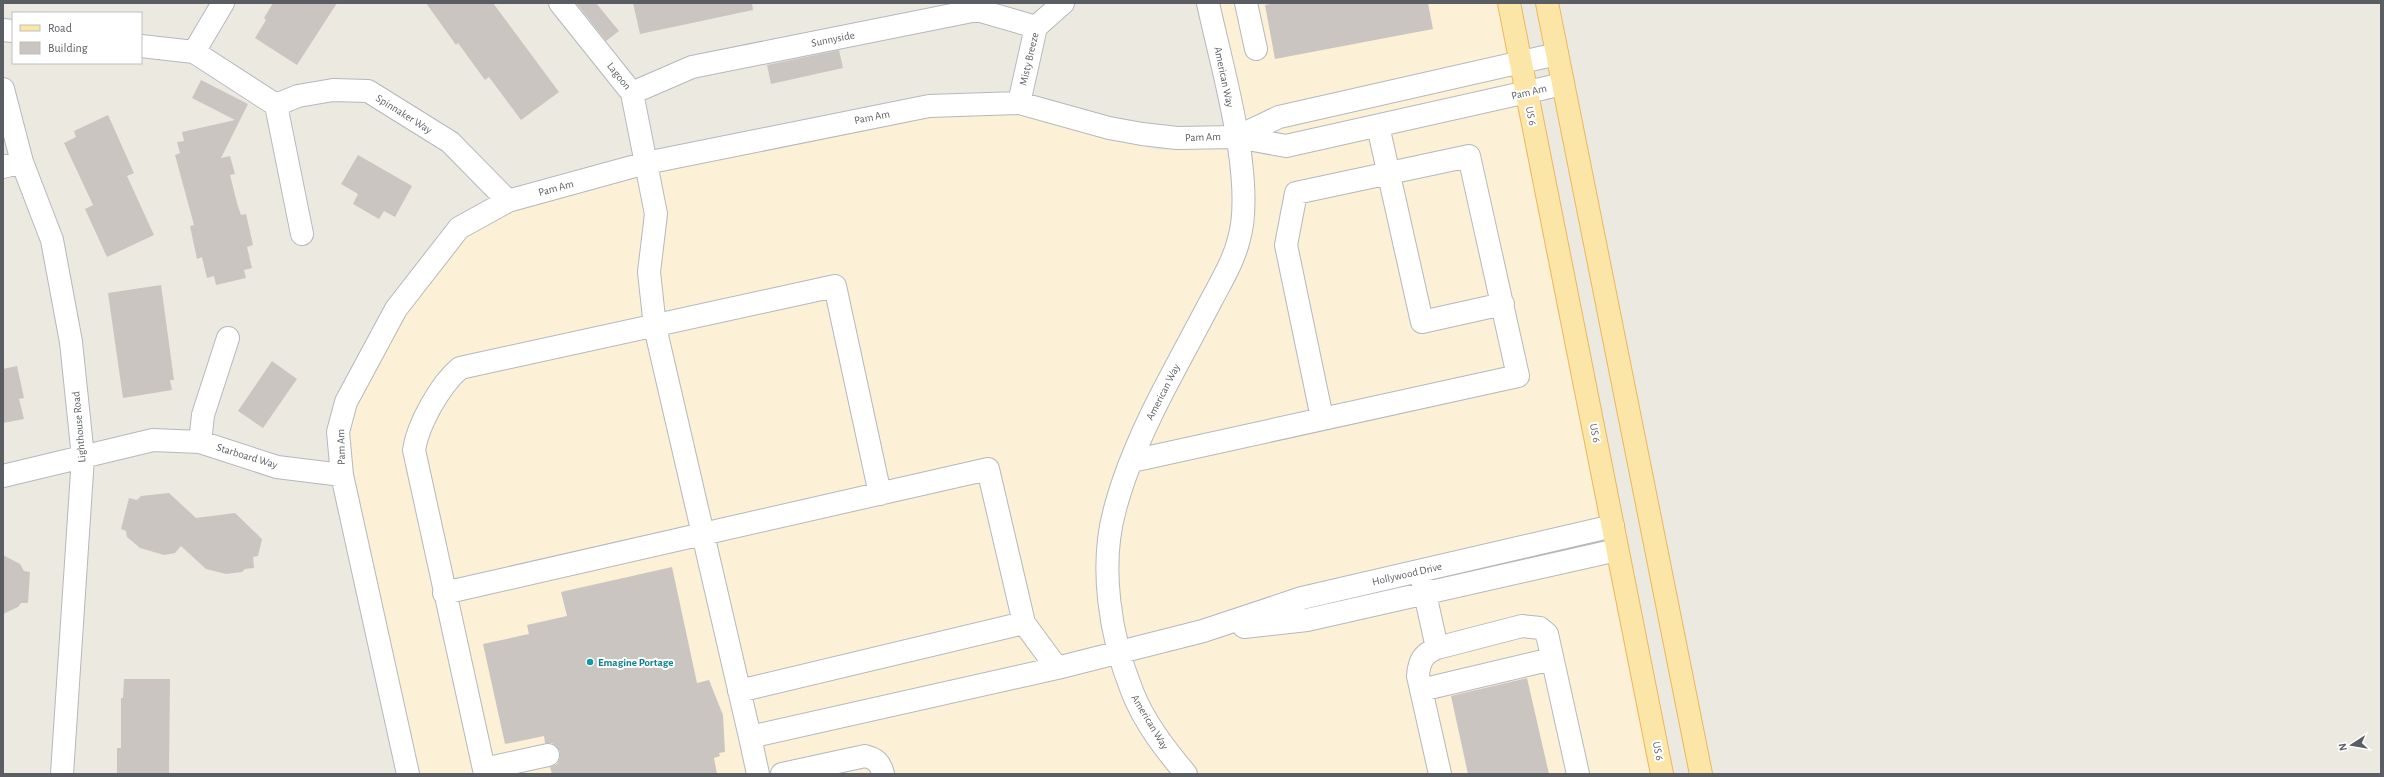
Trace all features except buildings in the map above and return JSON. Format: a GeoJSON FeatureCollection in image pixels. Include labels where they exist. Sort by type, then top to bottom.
{"type":"FeatureCollection","features":[{"type":"Feature","properties":{"kind":"main road","name":"US 6"},"geometry":{"type":"LineString","coordinates":[[1509,3],[1662,774]]}},
{"type":"Feature","properties":{"kind":"main road"},"geometry":{"type":"LineString","coordinates":[[1547,3],[1701,774]]}},
{"type":"Feature","properties":{"kind":"street"},"geometry":{"type":"LineString","coordinates":[[194,52],[223,3]]}},
{"type":"Feature","properties":{"kind":"street","name":"Lagoon"},"geometry":{"type":"LineString","coordinates":[[560,3],[632,93],[656,214],[649,272],[655,327],[758,774]]}},
{"type":"Feature","properties":{"kind":"street","name":"Misty Breeze"},"geometry":{"type":"LineString","coordinates":[[1019,103],[1036,27],[1063,3]]}},
{"type":"Feature","properties":{"kind":"street","name":"American Way"},"geometry":{"type":"LineString","coordinates":[[1186,774],[1160,743],[1132,692],[1120,651],[1110,604],[1109,552],[1114,509],[1132,461],[1155,407],[1227,271],[1240,238],[1244,196],[1237,137],[1208,3]]}},
{"type":"Feature","properties":{"kind":"street"},"geometry":{"type":"LineString","coordinates":[[1246,3],[1256,49]]}},
{"type":"Feature","properties":{"kind":"street","name":"Sunnyside"},"geometry":{"type":"LineString","coordinates":[[632,93],[692,67],[977,10],[1036,27]]}},
{"type":"Feature","properties":{"kind":"street"},"geometry":{"type":"LineString","coordinates":[[142,46],[194,52],[276,105],[302,234]]}},
{"type":"Feature","properties":{"kind":"street","name":"Pam Am"},"geometry":{"type":"LineString","coordinates":[[1237,137],[1279,117],[1557,54]]}},
{"type":"Feature","properties":{"kind":"street","name":"Pam Am"},"geometry":{"type":"LineString","coordinates":[[408,774],[342,475],[338,432],[346,402],[396,309],[459,228],[508,201],[646,163],[930,106],[1019,103],[1109,128],[1142,134],[1177,138],[1237,137],[1286,146],[1563,84]]}},
{"type":"Feature","properties":{"kind":"street","name":"Lighthouse Road"},"geometry":{"type":"LineString","coordinates":[[3,88],[12,164],[52,240],[72,342],[83,457],[62,774]]}},
{"type":"Feature","properties":{"kind":"street","name":"Spinnaker Way"},"geometry":{"type":"LineString","coordinates":[[276,105],[298,96],[333,90],[368,91],[450,142],[508,201]]}},
{"type":"Feature","properties":{"kind":"street"},"geometry":{"type":"LineString","coordinates":[[1378,126],[1422,322],[1503,304]]}},
{"type":"Feature","properties":{"kind":"street"},"geometry":{"type":"LineString","coordinates":[[1132,461],[1518,376],[1469,156],[1296,193],[1286,245],[1322,418]]}},
{"type":"Feature","properties":{"kind":"street"},"geometry":{"type":"LineString","coordinates":[[548,755],[484,772],[414,450],[416,434],[448,379],[460,368],[655,327],[835,286],[880,494]]}},
{"type":"Feature","properties":{"kind":"street"},"geometry":{"type":"LineString","coordinates":[[200,442],[203,415],[228,338]]}},
{"type":"Feature","properties":{"kind":"street","name":"Starboard Way"},"geometry":{"type":"LineString","coordinates":[[3,476],[153,440],[200,442],[277,466],[342,475]]}},
{"type":"Feature","properties":{"kind":"street"},"geometry":{"type":"LineString","coordinates":[[444,593],[988,469],[1024,623],[1057,668]]}},
{"type":"Feature","properties":{"kind":"street","name":"Hollywood Drive"},"geometry":{"type":"LineString","coordinates":[[750,737],[1057,668],[1203,631],[1302,598],[1614,526]]}},
{"type":"Feature","properties":{"kind":"street","name":"Hollywood Drive"},"geometry":{"type":"LineString","coordinates":[[1203,631],[1306,620],[1617,550]]}},
{"type":"Feature","properties":{"kind":"street"},"geometry":{"type":"LineString","coordinates":[[1420,571],[1437,648]]}},
{"type":"Feature","properties":{"kind":"street"},"geometry":{"type":"LineString","coordinates":[[739,691],[1024,623]]}},
{"type":"Feature","properties":{"kind":"street"},"geometry":{"type":"LineString","coordinates":[[1440,774],[1418,676],[1419,663],[1426,653],[1437,648],[1522,626],[1540,628],[1547,634],[1578,774]]}},
{"type":"Feature","properties":{"kind":"street"},"geometry":{"type":"LineString","coordinates":[[1421,690],[1552,659]]}},
{"type":"Feature","properties":{"kind":"street"},"geometry":{"type":"LineString","coordinates":[[782,774],[865,756],[875,759],[881,764],[883,774]]}},
{"type":"Feature","properties":{"kind":"shaded area"},"geometry":{"type":"Polygon","coordinates":[[[1200,3],[1498,3],[1653,774],[417,774],[352,473],[347,428],[353,406],[402,317],[464,235],[512,211],[638,176],[924,116],[1017,110],[1159,150],[1228,146],[1200,3]]]}},
{"type":"Feature","properties":{"kind":"place","name":"Emagine Portage"},"geometry":{"type":"Point","coordinates":[590,662]}}]}
